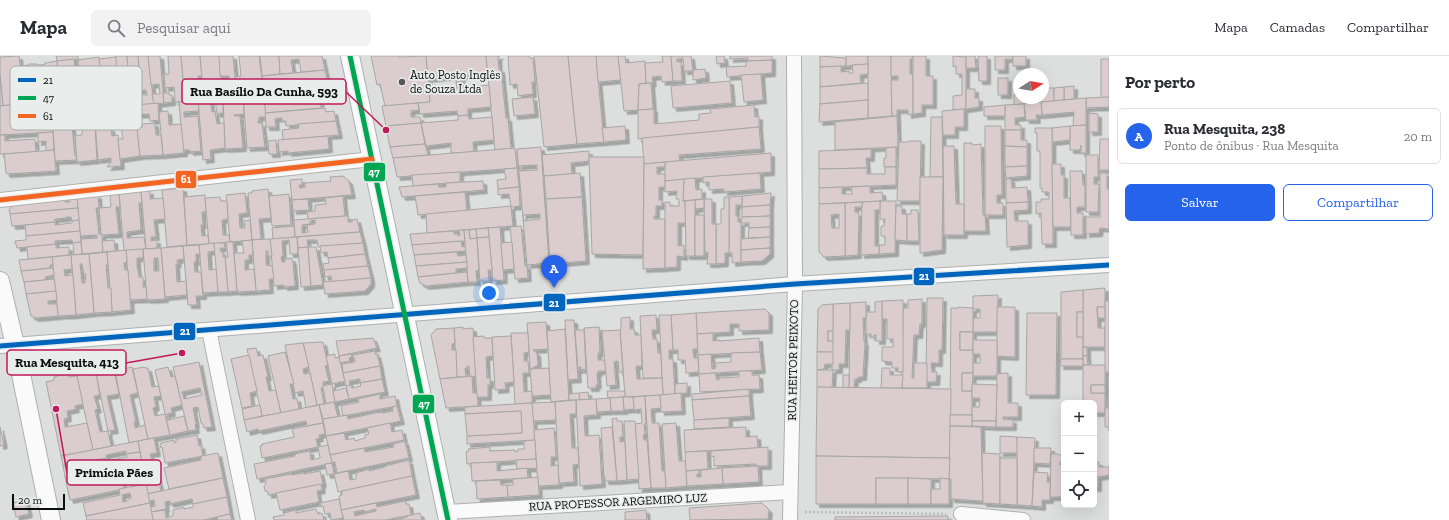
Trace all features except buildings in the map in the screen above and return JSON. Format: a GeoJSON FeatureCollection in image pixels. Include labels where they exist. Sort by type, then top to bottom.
{"type":"FeatureCollection","features":[{"type":"Feature","properties":{"kind":"street"},"geometry":{"type":"LineString","coordinates":[[350,56],[448,516]]}},
{"type":"Feature","properties":{"kind":"street","name":"RUA HEITOR PEIXOTO"},"geometry":{"type":"LineString","coordinates":[[790,516],[795,284],[794,56]]}},
{"type":"Feature","properties":{"kind":"street"},"geometry":{"type":"LineString","coordinates":[[0,200],[372,159]]}},
{"type":"Feature","properties":{"kind":"street"},"geometry":{"type":"LineString","coordinates":[[7,345],[795,284],[1109,265]]}},
{"type":"Feature","properties":{"kind":"street"},"geometry":{"type":"LineString","coordinates":[[0,281],[7,345],[51,520]]}},
{"type":"Feature","properties":{"kind":"street"},"geometry":{"type":"LineString","coordinates":[[209,330],[248,520]]}},
{"type":"Feature","properties":{"kind":"street","name":"RUA PROFESSOR ARGEMIRO LUZ"},"geometry":{"type":"LineString","coordinates":[[448,516],[790,492]]}},
{"type":"Feature","properties":{"kind":"street"},"geometry":{"type":"LineString","coordinates":[[961,514],[1023,520]]}},
{"type":"Feature","properties":{"kind":"path"},"geometry":{"type":"LineString","coordinates":[[790,516],[961,514]]}},
{"type":"Feature","properties":{"kind":"transit line","name":"47"},"geometry":{"type":"LineString","coordinates":[[350,56],[448,520]]}},
{"type":"Feature","properties":{"kind":"transit line","name":"61"},"geometry":{"type":"LineString","coordinates":[[0,200],[372,159]]}},
{"type":"Feature","properties":{"kind":"transit line","name":"21"},"geometry":{"type":"LineString","coordinates":[[0,346],[795,284],[1109,265]]}},
{"type":"Feature","properties":{"kind":"place","name":"Auto Posto Inglês de Souza Ltda"},"geometry":{"type":"Point","coordinates":[402,82]}},
{"type":"Feature","properties":{"kind":"place","name":"Rua Basílio Da Cunha, 593"},"geometry":{"type":"Point","coordinates":[386,130]}},
{"type":"Feature","properties":{"kind":"place","name":"Rua Mesquita, 238"},"geometry":{"type":"Point","coordinates":[554,288]}},
{"type":"Feature","properties":{"kind":"place","name":"Rua Mesquita, 413"},"geometry":{"type":"Point","coordinates":[182,353]}},
{"type":"Feature","properties":{"kind":"place","name":"Primícia Pães"},"geometry":{"type":"Point","coordinates":[56,409]}}]}
